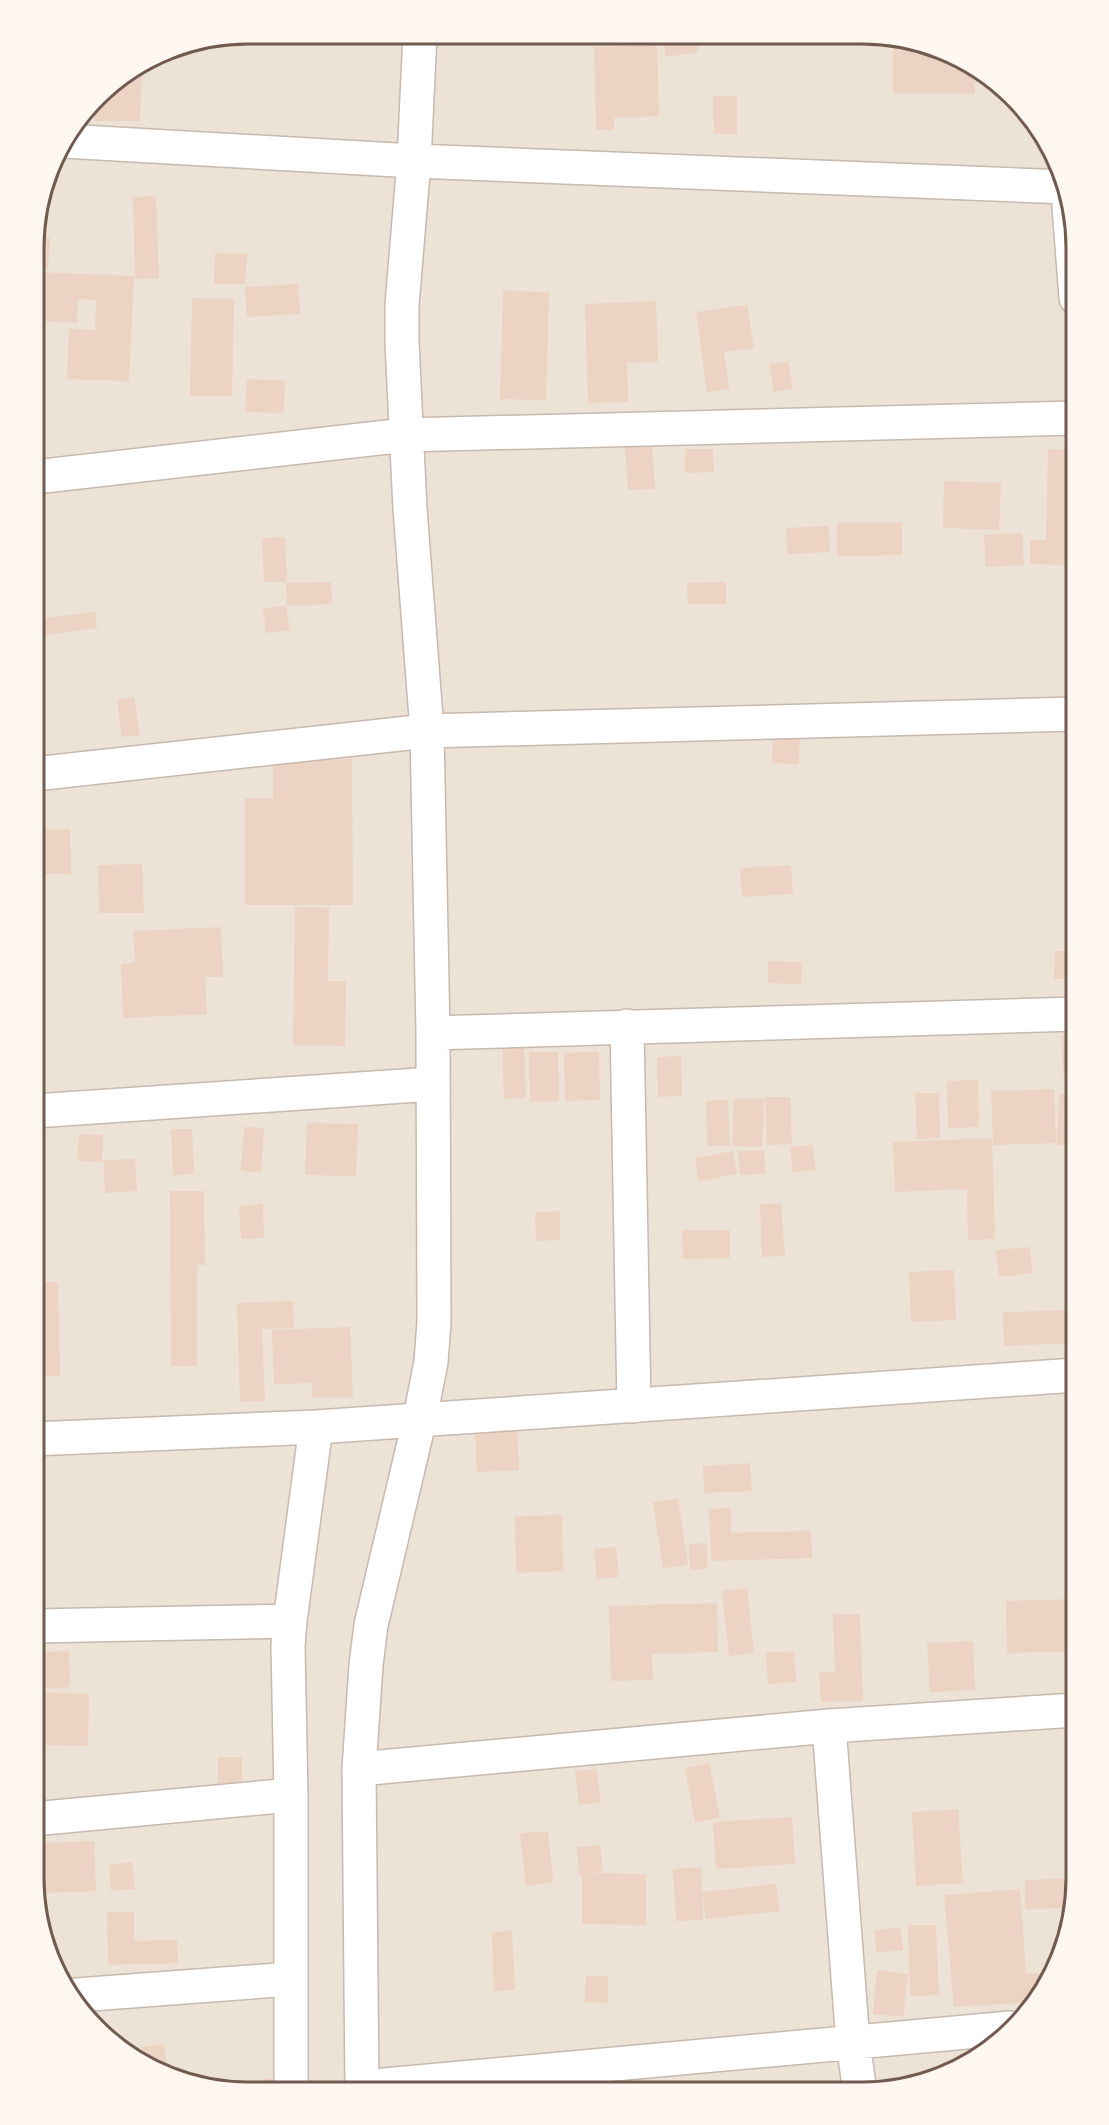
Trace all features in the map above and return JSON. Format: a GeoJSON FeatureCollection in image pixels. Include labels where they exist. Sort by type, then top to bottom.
{"type":"FeatureCollection","features":[{"type":"Feature","properties":{"kind":"street"},"geometry":{"type":"LineString","coordinates":[[362,2082],[358,1770],[366,1665],[371,1625],[420,1418],[431,1362],[434,1322],[433,1033],[428,732],[405,435],[402,305],[414,161],[420,44]]}},
{"type":"Feature","properties":{"kind":"street"},"geometry":{"type":"LineString","coordinates":[[74,142],[414,161],[1056,187]]}},
{"type":"Feature","properties":{"kind":"street"},"geometry":{"type":"LineString","coordinates":[[44,476],[405,435],[1066,418]]}},
{"type":"Feature","properties":{"kind":"street"},"geometry":{"type":"LineString","coordinates":[[44,773],[428,732],[1066,714]]}},
{"type":"Feature","properties":{"kind":"street"},"geometry":{"type":"LineString","coordinates":[[433,1033],[1066,1014]]}},
{"type":"Feature","properties":{"kind":"street"},"geometry":{"type":"LineString","coordinates":[[627,1026],[633,1406]]}},
{"type":"Feature","properties":{"kind":"street"},"geometry":{"type":"LineString","coordinates":[[44,1110],[432,1084]]}},
{"type":"Feature","properties":{"kind":"street"},"geometry":{"type":"LineString","coordinates":[[44,1438],[316,1426],[1065,1376]]}},
{"type":"Feature","properties":{"kind":"street"},"geometry":{"type":"LineString","coordinates":[[291,2082],[290,1622],[316,1426]]}},
{"type":"Feature","properties":{"kind":"street"},"geometry":{"type":"LineString","coordinates":[[44,1626],[290,1622]]}},
{"type":"Feature","properties":{"kind":"street"},"geometry":{"type":"LineString","coordinates":[[358,1770],[829,1726],[1065,1711]]}},
{"type":"Feature","properties":{"kind":"street"},"geometry":{"type":"LineString","coordinates":[[829,1726],[853,2043],[859,2082]]}},
{"type":"Feature","properties":{"kind":"street"},"geometry":{"type":"LineString","coordinates":[[44,1818],[291,1795]]}},
{"type":"Feature","properties":{"kind":"street"},"geometry":{"type":"LineString","coordinates":[[81,1995],[291,1979]]}},
{"type":"Feature","properties":{"kind":"street"},"geometry":{"type":"LineString","coordinates":[[437,2082],[998,2029]]}},
{"type":"Feature","properties":{"kind":"shaded area"},"geometry":{"type":"Polygon","coordinates":[[[861,44],[901,47],[927,54],[952,65],[975,78],[996,94],[1031,134],[1055,182],[1062,208],[1066,248],[1065,1890],[1059,1930],[1050,1955],[1023,2002],[1006,2022],[975,2047],[927,2071],[888,2080],[861,2082],[248,2082],[221,2080],[182,2071],[157,2060],[134,2047],[113,2031],[78,1991],[54,1943],[45,1904],[44,1877],[45,221],[54,182],[71,146],[94,113],[113,94],[134,78],[157,65],[182,54],[221,45],[861,44]]]}},
{"type":"Feature","properties":{"kind":"building"},"geometry":{"type":"Polygon","coordinates":[[[664,44],[697,44],[698,52],[666,57],[664,44]]]}},
{"type":"Feature","properties":{"kind":"building"},"geometry":{"type":"Polygon","coordinates":[[[657,45],[659,116],[614,118],[614,130],[596,130],[594,47],[657,45]]]}},
{"type":"Feature","properties":{"kind":"building"},"geometry":{"type":"Polygon","coordinates":[[[893,48],[905,48],[927,54],[975,78],[975,94],[893,93],[893,48]]]}},
{"type":"Feature","properties":{"kind":"building"},"geometry":{"type":"Polygon","coordinates":[[[142,73],[140,121],[95,121],[95,112],[113,94],[142,73]]]}},
{"type":"Feature","properties":{"kind":"building"},"geometry":{"type":"Polygon","coordinates":[[[713,96],[737,96],[737,134],[714,134],[713,96]]]}},
{"type":"Feature","properties":{"kind":"building"},"geometry":{"type":"Polygon","coordinates":[[[156,196],[159,278],[135,279],[133,197],[156,196]]]}},
{"type":"Feature","properties":{"kind":"building"},"geometry":{"type":"Polygon","coordinates":[[[44,238],[50,238],[48,269],[44,269],[44,238]]]}},
{"type":"Feature","properties":{"kind":"building"},"geometry":{"type":"Polygon","coordinates":[[[215,253],[247,254],[245,284],[214,284],[215,253]]]}},
{"type":"Feature","properties":{"kind":"building"},"geometry":{"type":"Polygon","coordinates":[[[44,272],[134,276],[129,381],[67,379],[69,329],[95,330],[96,300],[78,299],[77,323],[44,321],[44,272]]]}},
{"type":"Feature","properties":{"kind":"building"},"geometry":{"type":"Polygon","coordinates":[[[298,284],[300,314],[247,317],[245,287],[298,284]]]}},
{"type":"Feature","properties":{"kind":"building"},"geometry":{"type":"Polygon","coordinates":[[[503,291],[549,292],[546,400],[500,399],[503,291]]]}},
{"type":"Feature","properties":{"kind":"building"},"geometry":{"type":"Polygon","coordinates":[[[192,298],[234,299],[232,396],[190,396],[192,298]]]}},
{"type":"Feature","properties":{"kind":"building"},"geometry":{"type":"Polygon","coordinates":[[[656,301],[658,362],[627,363],[628,402],[588,403],[585,304],[656,301]]]}},
{"type":"Feature","properties":{"kind":"building"},"geometry":{"type":"Polygon","coordinates":[[[747,305],[754,348],[724,352],[729,389],[707,392],[696,312],[747,305]]]}},
{"type":"Feature","properties":{"kind":"building"},"geometry":{"type":"Polygon","coordinates":[[[788,361],[793,389],[774,392],[769,364],[788,361]]]}},
{"type":"Feature","properties":{"kind":"building"},"geometry":{"type":"Polygon","coordinates":[[[247,379],[285,381],[284,413],[245,412],[247,379]]]}},
{"type":"Feature","properties":{"kind":"building"},"geometry":{"type":"Polygon","coordinates":[[[652,445],[655,489],[628,490],[625,447],[652,445]]]}},
{"type":"Feature","properties":{"kind":"building"},"geometry":{"type":"Polygon","coordinates":[[[685,449],[713,449],[714,472],[685,473],[685,449]]]}},
{"type":"Feature","properties":{"kind":"building"},"geometry":{"type":"Polygon","coordinates":[[[1048,449],[1066,450],[1066,565],[1030,564],[1030,540],[1046,540],[1048,449]]]}},
{"type":"Feature","properties":{"kind":"building"},"geometry":{"type":"Polygon","coordinates":[[[944,481],[1001,483],[999,530],[943,528],[944,481]]]}},
{"type":"Feature","properties":{"kind":"building"},"geometry":{"type":"Polygon","coordinates":[[[902,522],[902,555],[837,556],[837,523],[902,522]]]}},
{"type":"Feature","properties":{"kind":"building"},"geometry":{"type":"Polygon","coordinates":[[[829,526],[830,552],[787,554],[786,528],[829,526]]]}},
{"type":"Feature","properties":{"kind":"building"},"geometry":{"type":"Polygon","coordinates":[[[1022,533],[1024,565],[986,567],[984,535],[1022,533]]]}},
{"type":"Feature","properties":{"kind":"building"},"geometry":{"type":"Polygon","coordinates":[[[285,537],[287,582],[264,582],[262,538],[285,537]]]}},
{"type":"Feature","properties":{"kind":"building"},"geometry":{"type":"Polygon","coordinates":[[[331,582],[332,604],[287,606],[286,583],[331,582]]]}},
{"type":"Feature","properties":{"kind":"building"},"geometry":{"type":"Polygon","coordinates":[[[726,582],[726,604],[688,604],[687,583],[726,582]]]}},
{"type":"Feature","properties":{"kind":"building"},"geometry":{"type":"Polygon","coordinates":[[[286,606],[290,630],[266,633],[263,608],[286,606]]]}},
{"type":"Feature","properties":{"kind":"building"},"geometry":{"type":"Polygon","coordinates":[[[95,612],[97,628],[44,635],[44,618],[95,612]]]}},
{"type":"Feature","properties":{"kind":"building"},"geometry":{"type":"Polygon","coordinates":[[[134,697],[140,735],[122,737],[117,700],[134,697]]]}},
{"type":"Feature","properties":{"kind":"building"},"geometry":{"type":"Polygon","coordinates":[[[773,733],[800,733],[799,764],[772,763],[773,733]]]}},
{"type":"Feature","properties":{"kind":"building"},"geometry":{"type":"Polygon","coordinates":[[[352,759],[353,905],[245,905],[245,798],[273,798],[273,760],[352,759]]]}},
{"type":"Feature","properties":{"kind":"building"},"geometry":{"type":"Polygon","coordinates":[[[70,829],[71,874],[44,874],[44,830],[70,829]]]}},
{"type":"Feature","properties":{"kind":"building"},"geometry":{"type":"Polygon","coordinates":[[[142,864],[144,913],[99,913],[98,865],[142,864]]]}},
{"type":"Feature","properties":{"kind":"building"},"geometry":{"type":"Polygon","coordinates":[[[791,865],[793,894],[742,897],[740,868],[791,865]]]}},
{"type":"Feature","properties":{"kind":"building"},"geometry":{"type":"Polygon","coordinates":[[[295,907],[329,908],[328,981],[346,981],[345,1046],[293,1045],[295,907]]]}},
{"type":"Feature","properties":{"kind":"building"},"geometry":{"type":"Polygon","coordinates":[[[221,927],[223,977],[205,977],[207,1014],[123,1018],[121,964],[135,963],[133,931],[221,927]]]}},
{"type":"Feature","properties":{"kind":"building"},"geometry":{"type":"Polygon","coordinates":[[[1055,951],[1066,951],[1066,979],[1054,979],[1055,951]]]}},
{"type":"Feature","properties":{"kind":"building"},"geometry":{"type":"Polygon","coordinates":[[[768,961],[802,962],[801,984],[768,983],[768,961]]]}},
{"type":"Feature","properties":{"kind":"building"},"geometry":{"type":"Polygon","coordinates":[[[1061,1036],[1066,1036],[1065,1075],[1063,1075],[1061,1036]]]}},
{"type":"Feature","properties":{"kind":"building"},"geometry":{"type":"Polygon","coordinates":[[[502,1044],[524,1044],[526,1098],[504,1099],[502,1044]]]}},
{"type":"Feature","properties":{"kind":"building"},"geometry":{"type":"Polygon","coordinates":[[[529,1052],[558,1052],[559,1101],[530,1102],[529,1052]]]}},
{"type":"Feature","properties":{"kind":"building"},"geometry":{"type":"Polygon","coordinates":[[[599,1052],[600,1100],[565,1101],[564,1053],[599,1052]]]}},
{"type":"Feature","properties":{"kind":"building"},"geometry":{"type":"Polygon","coordinates":[[[681,1056],[682,1096],[658,1097],[657,1057],[681,1056]]]}},
{"type":"Feature","properties":{"kind":"building"},"geometry":{"type":"Polygon","coordinates":[[[978,1080],[979,1127],[948,1128],[947,1081],[978,1080]]]}},
{"type":"Feature","properties":{"kind":"building"},"geometry":{"type":"Polygon","coordinates":[[[1054,1089],[1056,1143],[993,1145],[991,1091],[1054,1089]]]}},
{"type":"Feature","properties":{"kind":"building"},"geometry":{"type":"Polygon","coordinates":[[[915,1093],[939,1093],[940,1138],[917,1139],[915,1093]]]}},
{"type":"Feature","properties":{"kind":"building"},"geometry":{"type":"Polygon","coordinates":[[[1059,1094],[1065,1094],[1065,1145],[1057,1145],[1059,1094]]]}},
{"type":"Feature","properties":{"kind":"building"},"geometry":{"type":"Polygon","coordinates":[[[765,1097],[790,1097],[792,1144],[767,1145],[765,1097]]]}},
{"type":"Feature","properties":{"kind":"building"},"geometry":{"type":"Polygon","coordinates":[[[734,1098],[764,1099],[762,1147],[732,1146],[734,1098]]]}},
{"type":"Feature","properties":{"kind":"building"},"geometry":{"type":"Polygon","coordinates":[[[728,1100],[730,1146],[707,1146],[706,1101],[728,1100]]]}},
{"type":"Feature","properties":{"kind":"building"},"geometry":{"type":"Polygon","coordinates":[[[307,1123],[358,1124],[356,1176],[305,1175],[307,1123]]]}},
{"type":"Feature","properties":{"kind":"building"},"geometry":{"type":"Polygon","coordinates":[[[244,1127],[264,1128],[261,1172],[241,1171],[244,1127]]]}},
{"type":"Feature","properties":{"kind":"building"},"geometry":{"type":"Polygon","coordinates":[[[171,1129],[192,1129],[194,1174],[173,1175],[171,1129]]]}},
{"type":"Feature","properties":{"kind":"building"},"geometry":{"type":"Polygon","coordinates":[[[79,1134],[103,1135],[102,1162],[77,1161],[79,1134]]]}},
{"type":"Feature","properties":{"kind":"building"},"geometry":{"type":"Polygon","coordinates":[[[992,1138],[995,1239],[968,1240],[967,1189],[895,1192],[893,1142],[992,1138]]]}},
{"type":"Feature","properties":{"kind":"building"},"geometry":{"type":"Polygon","coordinates":[[[812,1145],[816,1170],[793,1172],[790,1147],[812,1145]]]}},
{"type":"Feature","properties":{"kind":"building"},"geometry":{"type":"Polygon","coordinates":[[[764,1150],[766,1174],[740,1175],[738,1151],[764,1150]]]}},
{"type":"Feature","properties":{"kind":"building"},"geometry":{"type":"Polygon","coordinates":[[[733,1151],[737,1174],[699,1181],[695,1158],[733,1151]]]}},
{"type":"Feature","properties":{"kind":"building"},"geometry":{"type":"Polygon","coordinates":[[[135,1159],[137,1191],[105,1193],[103,1160],[135,1159]]]}},
{"type":"Feature","properties":{"kind":"building"},"geometry":{"type":"Polygon","coordinates":[[[170,1191],[204,1191],[205,1265],[197,1265],[197,1366],[171,1366],[170,1191]]]}},
{"type":"Feature","properties":{"kind":"building"},"geometry":{"type":"Polygon","coordinates":[[[781,1203],[785,1256],[762,1257],[760,1204],[781,1203]]]}},
{"type":"Feature","properties":{"kind":"building"},"geometry":{"type":"Polygon","coordinates":[[[263,1204],[264,1238],[241,1239],[239,1206],[263,1204]]]}},
{"type":"Feature","properties":{"kind":"building"},"geometry":{"type":"Polygon","coordinates":[[[560,1211],[560,1240],[536,1241],[535,1213],[560,1211]]]}},
{"type":"Feature","properties":{"kind":"building"},"geometry":{"type":"Polygon","coordinates":[[[682,1230],[730,1230],[730,1258],[683,1259],[682,1230]]]}},
{"type":"Feature","properties":{"kind":"building"},"geometry":{"type":"Polygon","coordinates":[[[1030,1247],[1032,1273],[999,1277],[996,1250],[1030,1247]]]}},
{"type":"Feature","properties":{"kind":"building"},"geometry":{"type":"Polygon","coordinates":[[[954,1270],[956,1320],[911,1322],[909,1272],[954,1270]]]}},
{"type":"Feature","properties":{"kind":"building"},"geometry":{"type":"Polygon","coordinates":[[[44,1282],[58,1282],[60,1376],[44,1376],[44,1282]]]}},
{"type":"Feature","properties":{"kind":"building"},"geometry":{"type":"Polygon","coordinates":[[[293,1301],[294,1328],[262,1329],[265,1401],[240,1402],[237,1303],[293,1301]]]}},
{"type":"Feature","properties":{"kind":"building"},"geometry":{"type":"Polygon","coordinates":[[[1065,1310],[1065,1343],[1004,1346],[1003,1312],[1065,1310]]]}},
{"type":"Feature","properties":{"kind":"building"},"geometry":{"type":"Polygon","coordinates":[[[350,1327],[353,1397],[312,1398],[312,1383],[274,1384],[272,1330],[350,1327]]]}},
{"type":"Feature","properties":{"kind":"building"},"geometry":{"type":"Polygon","coordinates":[[[517,1429],[519,1470],[477,1472],[475,1431],[517,1429]]]}},
{"type":"Feature","properties":{"kind":"building"},"geometry":{"type":"Polygon","coordinates":[[[750,1463],[752,1491],[704,1493],[703,1466],[750,1463]]]}},
{"type":"Feature","properties":{"kind":"building"},"geometry":{"type":"Polygon","coordinates":[[[678,1498],[688,1565],[663,1568],[653,1502],[678,1498]]]}},
{"type":"Feature","properties":{"kind":"building"},"geometry":{"type":"Polygon","coordinates":[[[731,1508],[731,1533],[811,1531],[812,1558],[711,1561],[709,1509],[731,1508]]]}},
{"type":"Feature","properties":{"kind":"building"},"geometry":{"type":"Polygon","coordinates":[[[562,1515],[563,1571],[516,1573],[515,1516],[562,1515]]]}},
{"type":"Feature","properties":{"kind":"building"},"geometry":{"type":"Polygon","coordinates":[[[707,1543],[707,1569],[690,1570],[689,1544],[707,1543]]]}},
{"type":"Feature","properties":{"kind":"building"},"geometry":{"type":"Polygon","coordinates":[[[616,1547],[619,1577],[597,1579],[594,1549],[616,1547]]]}},
{"type":"Feature","properties":{"kind":"building"},"geometry":{"type":"Polygon","coordinates":[[[747,1588],[754,1653],[729,1656],[722,1591],[747,1588]]]}},
{"type":"Feature","properties":{"kind":"building"},"geometry":{"type":"Polygon","coordinates":[[[1065,1599],[1065,1651],[1007,1653],[1006,1601],[1065,1599]]]}},
{"type":"Feature","properties":{"kind":"building"},"geometry":{"type":"Polygon","coordinates":[[[717,1603],[718,1652],[652,1654],[653,1680],[611,1681],[609,1606],[717,1603]]]}},
{"type":"Feature","properties":{"kind":"building"},"geometry":{"type":"Polygon","coordinates":[[[833,1614],[860,1614],[863,1701],[821,1702],[819,1672],[835,1672],[833,1614]]]}},
{"type":"Feature","properties":{"kind":"building"},"geometry":{"type":"Polygon","coordinates":[[[973,1641],[975,1690],[930,1692],[927,1643],[973,1641]]]}},
{"type":"Feature","properties":{"kind":"building"},"geometry":{"type":"Polygon","coordinates":[[[69,1651],[70,1687],[44,1689],[44,1652],[69,1651]]]}},
{"type":"Feature","properties":{"kind":"building"},"geometry":{"type":"Polygon","coordinates":[[[794,1651],[796,1682],[768,1684],[766,1653],[794,1651]]]}},
{"type":"Feature","properties":{"kind":"building"},"geometry":{"type":"Polygon","coordinates":[[[44,1692],[89,1694],[88,1746],[44,1745],[44,1692]]]}},
{"type":"Feature","properties":{"kind":"building"},"geometry":{"type":"Polygon","coordinates":[[[218,1757],[242,1757],[242,1783],[218,1783],[218,1757]]]}},
{"type":"Feature","properties":{"kind":"building"},"geometry":{"type":"Polygon","coordinates":[[[709,1763],[720,1818],[695,1823],[685,1768],[709,1763]]]}},
{"type":"Feature","properties":{"kind":"building"},"geometry":{"type":"Polygon","coordinates":[[[596,1769],[601,1802],[579,1805],[575,1771],[596,1769]]]}},
{"type":"Feature","properties":{"kind":"building"},"geometry":{"type":"Polygon","coordinates":[[[958,1809],[963,1883],[916,1886],[912,1812],[958,1809]]]}},
{"type":"Feature","properties":{"kind":"building"},"geometry":{"type":"Polygon","coordinates":[[[792,1817],[795,1864],[716,1869],[713,1822],[792,1817]]]}},
{"type":"Feature","properties":{"kind":"building"},"geometry":{"type":"Polygon","coordinates":[[[548,1831],[553,1882],[526,1886],[520,1833],[548,1831]]]}},
{"type":"Feature","properties":{"kind":"building"},"geometry":{"type":"Polygon","coordinates":[[[94,1841],[96,1891],[46,1893],[44,1843],[94,1841]]]}},
{"type":"Feature","properties":{"kind":"building"},"geometry":{"type":"Polygon","coordinates":[[[600,1845],[603,1872],[588,1873],[646,1874],[646,1925],[582,1924],[582,1874],[579,1874],[577,1847],[600,1845]]]}},
{"type":"Feature","properties":{"kind":"building"},"geometry":{"type":"Polygon","coordinates":[[[132,1862],[135,1889],[111,1891],[109,1865],[132,1862]]]}},
{"type":"Feature","properties":{"kind":"building"},"geometry":{"type":"Polygon","coordinates":[[[701,1867],[703,1920],[676,1921],[673,1869],[701,1867]]]}},
{"type":"Feature","properties":{"kind":"building"},"geometry":{"type":"Polygon","coordinates":[[[1065,1878],[1063,1908],[1025,1909],[1025,1880],[1065,1878]]]}},
{"type":"Feature","properties":{"kind":"building"},"geometry":{"type":"Polygon","coordinates":[[[776,1884],[780,1911],[706,1919],[702,1892],[776,1884]]]}},
{"type":"Feature","properties":{"kind":"building"},"geometry":{"type":"Polygon","coordinates":[[[1020,1889],[1026,1974],[1041,1973],[1022,2003],[954,2007],[944,1895],[1020,1889]]]}},
{"type":"Feature","properties":{"kind":"building"},"geometry":{"type":"Polygon","coordinates":[[[107,1912],[134,1912],[134,1941],[177,1940],[178,1963],[108,1965],[107,1912]]]}},
{"type":"Feature","properties":{"kind":"building"},"geometry":{"type":"Polygon","coordinates":[[[908,1925],[936,1925],[939,1995],[910,1996],[908,1925]]]}},
{"type":"Feature","properties":{"kind":"building"},"geometry":{"type":"Polygon","coordinates":[[[900,1927],[903,1950],[877,1953],[874,1930],[900,1927]]]}},
{"type":"Feature","properties":{"kind":"building"},"geometry":{"type":"Polygon","coordinates":[[[512,1931],[515,1990],[494,1991],[492,1932],[512,1931]]]}},
{"type":"Feature","properties":{"kind":"building"},"geometry":{"type":"Polygon","coordinates":[[[877,1970],[908,1974],[903,2017],[873,2014],[877,1970]]]}},
{"type":"Feature","properties":{"kind":"building"},"geometry":{"type":"Polygon","coordinates":[[[586,1976],[608,1976],[608,2003],[585,2002],[586,1976]]]}},
{"type":"Feature","properties":{"kind":"building"},"geometry":{"type":"Polygon","coordinates":[[[164,2044],[167,2064],[143,2052],[142,2047],[164,2044]]]}},
{"type":"Feature","properties":{"kind":"building"},"geometry":{"type":"Polygon","coordinates":[[[286,2078],[286,2082],[262,2082],[262,2079],[286,2078]]]}}]}
